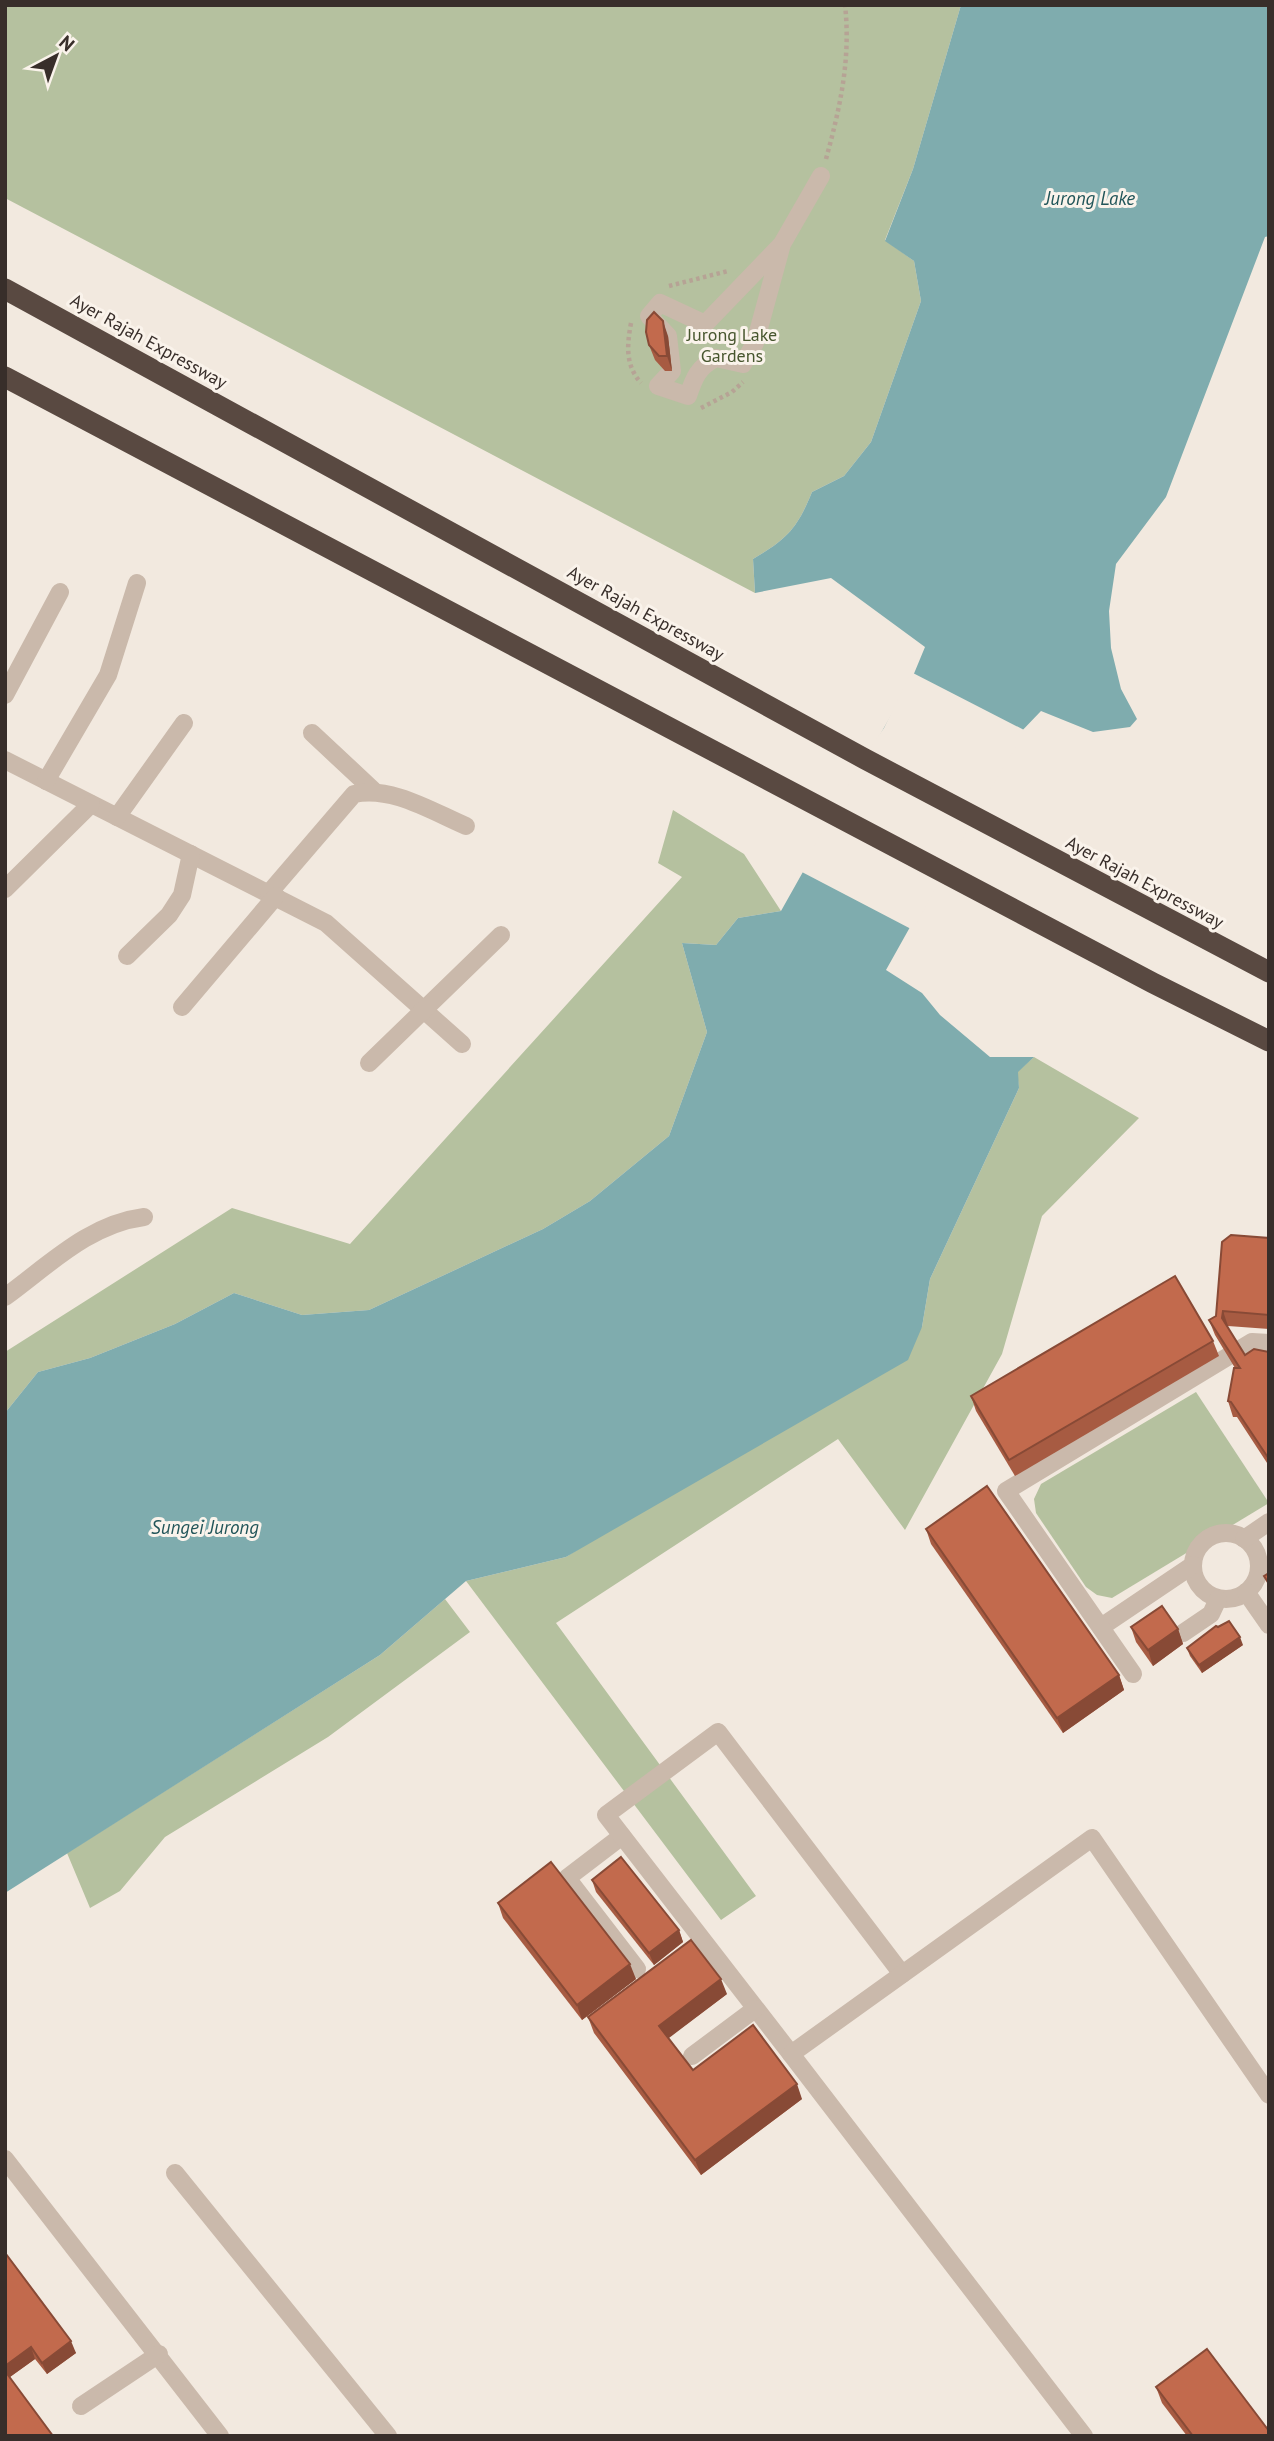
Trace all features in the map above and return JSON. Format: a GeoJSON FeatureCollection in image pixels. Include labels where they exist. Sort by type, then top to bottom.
{"type":"FeatureCollection","features":[{"type":"Feature","properties":{"kind":"highway","name":"Ayer Rajah Expressway"},"geometry":{"type":"LineString","coordinates":[[5,289],[865,758],[1269,972]]}},
{"type":"Feature","properties":{"kind":"highway"},"geometry":{"type":"LineString","coordinates":[[5,377],[1153,983],[1269,1041]]}},
{"type":"Feature","properties":{"kind":"highway"},"geometry":{"type":"LineString","coordinates":[[1153,983],[1269,1057]]}},
{"type":"Feature","properties":{"kind":"street"},"geometry":{"type":"LineString","coordinates":[[782,244],[755,343],[743,364],[716,358],[704,364],[694,376],[688,396],[658,386],[672,371],[668,336],[649,316],[660,303],[705,324],[782,244],[821,176]]}},
{"type":"Feature","properties":{"kind":"street"},"geometry":{"type":"LineString","coordinates":[[46,781],[108,676],[137,583]]}},
{"type":"Feature","properties":{"kind":"street"},"geometry":{"type":"LineString","coordinates":[[5,695],[60,592]]}},
{"type":"Feature","properties":{"kind":"street"},"geometry":{"type":"LineString","coordinates":[[117,817],[184,723]]}},
{"type":"Feature","properties":{"kind":"street"},"geometry":{"type":"LineString","coordinates":[[312,733],[373,790],[466,826]]}},
{"type":"Feature","properties":{"kind":"street"},"geometry":{"type":"LineString","coordinates":[[5,760],[326,923],[462,1044]]}},
{"type":"Feature","properties":{"kind":"street"},"geometry":{"type":"LineString","coordinates":[[182,1007],[354,794],[373,790]]}},
{"type":"Feature","properties":{"kind":"street"},"geometry":{"type":"LineString","coordinates":[[5,889],[91,804]]}},
{"type":"Feature","properties":{"kind":"street"},"geometry":{"type":"LineString","coordinates":[[127,956],[169,915],[182,895],[191,854]]}},
{"type":"Feature","properties":{"kind":"street"},"geometry":{"type":"LineString","coordinates":[[369,1063],[501,935]]}},
{"type":"Feature","properties":{"kind":"street"},"geometry":{"type":"LineString","coordinates":[[5,1297],[95,1230],[119,1220],[144,1217]]}},
{"type":"Feature","properties":{"kind":"street"},"geometry":{"type":"LineString","coordinates":[[1133,1674],[1006,1491],[1252,1342],[1269,1343]]}},
{"type":"Feature","properties":{"kind":"street"},"geometry":{"type":"LineString","coordinates":[[1244,1539],[1269,1522]]}},
{"type":"Feature","properties":{"kind":"street"},"geometry":{"type":"LineString","coordinates":[[1223,1534],[1244,1539],[1264,1564],[1246,1592],[1230,1599],[1218,1598],[1198,1583],[1193,1565],[1200,1546],[1210,1537],[1223,1534]]}},
{"type":"Feature","properties":{"kind":"street"},"geometry":{"type":"LineString","coordinates":[[1101,1627],[1193,1565]]}},
{"type":"Feature","properties":{"kind":"street"},"geometry":{"type":"LineString","coordinates":[[1246,1592],[1269,1625]]}},
{"type":"Feature","properties":{"kind":"street"},"geometry":{"type":"LineString","coordinates":[[1182,1633],[1211,1614],[1218,1598]]}},
{"type":"Feature","properties":{"kind":"street"},"geometry":{"type":"LineString","coordinates":[[902,1974],[718,1731],[606,1815],[1084,2436]]}},
{"type":"Feature","properties":{"kind":"street"},"geometry":{"type":"LineString","coordinates":[[622,1836],[567,1878],[637,1969]]}},
{"type":"Feature","properties":{"kind":"street"},"geometry":{"type":"LineString","coordinates":[[791,2054],[1092,1838],[1269,2095]]}},
{"type":"Feature","properties":{"kind":"street"},"geometry":{"type":"LineString","coordinates":[[692,2056],[755,2009]]}},
{"type":"Feature","properties":{"kind":"street"},"geometry":{"type":"LineString","coordinates":[[5,2159],[159,2354],[213,2434]]}},
{"type":"Feature","properties":{"kind":"street"},"geometry":{"type":"LineString","coordinates":[[175,2173],[388,2436]]}},
{"type":"Feature","properties":{"kind":"street"},"geometry":{"type":"LineString","coordinates":[[81,2406],[159,2354]]}},
{"type":"Feature","properties":{"kind":"path"},"geometry":{"type":"LineString","coordinates":[[821,176],[844,92],[848,26],[845,5]]}},
{"type":"Feature","properties":{"kind":"green space","name":"Jurong Lake Gardens"},"geometry":{"type":"Polygon","coordinates":[[[5,5],[961,5],[913,169],[885,240],[914,261],[921,301],[871,442],[844,476],[812,492],[796,524],[783,539],[753,559],[755,593],[5,198],[5,5]]]}},
{"type":"Feature","properties":{"kind":"green space"},"geometry":{"type":"Polygon","coordinates":[[[673,810],[744,854],[781,911],[738,918],[716,945],[682,943],[707,1032],[669,1136],[590,1201],[543,1229],[369,1310],[302,1315],[234,1293],[175,1324],[90,1358],[38,1372],[5,1413],[5,1352],[232,1208],[350,1244],[682,877],[658,863],[673,810]]]}},
{"type":"Feature","properties":{"kind":"green space"},"geometry":{"type":"Polygon","coordinates":[[[1034,1057],[1139,1118],[1042,1216],[1002,1354],[905,1530],[838,1439],[556,1623],[756,1896],[721,1920],[466,1581],[566,1557],[922,1327],[930,1279],[1019,1088],[1017,1072],[1034,1057]]]}},
{"type":"Feature","properties":{"kind":"green space"},"geometry":{"type":"Polygon","coordinates":[[[1196,1392],[1269,1503],[1112,1598],[1097,1595],[1086,1587],[1036,1513],[1034,1499],[1041,1484],[1196,1392]]]}},
{"type":"Feature","properties":{"kind":"green space"},"geometry":{"type":"Polygon","coordinates":[[[445,1599],[470,1632],[328,1737],[165,1837],[120,1891],[90,1908],[67,1853],[380,1655],[445,1599]]]}},
{"type":"Feature","properties":{"kind":"water","name":"Sungei Jurong"},"geometry":{"type":"Polygon","coordinates":[[[961,5],[1269,5],[1269,236],[1265,237],[1166,497],[1116,564],[1109,611],[1111,648],[1121,689],[1137,719],[1130,727],[1093,732],[1041,711],[1017,736],[886,970],[922,993],[940,1015],[990,1057],[1034,1057],[1018,1072],[1019,1088],[930,1279],[922,1327],[908,1360],[566,1557],[466,1581],[380,1655],[5,1893],[5,1413],[38,1372],[90,1358],[175,1324],[234,1293],[302,1315],[369,1310],[543,1229],[590,1201],[669,1136],[707,1032],[682,943],[716,945],[738,918],[781,911],[913,676],[925,647],[831,578],[755,593],[753,559],[783,539],[796,524],[812,492],[844,476],[871,442],[921,301],[914,261],[885,241],[913,169],[961,5]]]}},
{"type":"Feature","properties":{"kind":"pier"},"geometry":{"type":"Polygon","coordinates":[[[911,672],[1026,731],[984,799],[913,930],[800,871],[867,752],[884,728],[911,672]]]}},
{"type":"Feature","properties":{"kind":"building"},"geometry":{"type":"Polygon","coordinates":[[[654,312],[663,321],[667,356],[659,356],[649,345],[647,320],[654,312]]]}},
{"type":"Feature","properties":{"kind":"building"},"geometry":{"type":"Polygon","coordinates":[[[1231,1235],[1269,1238],[1269,1315],[1223,1311],[1222,1318],[1245,1355],[1254,1349],[1269,1352],[1269,1459],[1228,1401],[1234,1368],[1240,1368],[1209,1320],[1216,1316],[1222,1242],[1231,1235]]]}},
{"type":"Feature","properties":{"kind":"building"},"geometry":{"type":"Polygon","coordinates":[[[1175,1276],[1213,1341],[1009,1460],[971,1396],[1175,1276]]]}},
{"type":"Feature","properties":{"kind":"building"},"geometry":{"type":"Polygon","coordinates":[[[987,1486],[1119,1675],[1057,1718],[926,1529],[987,1486]]]}},
{"type":"Feature","properties":{"kind":"building"},"geometry":{"type":"Polygon","coordinates":[[[1162,1606],[1178,1629],[1148,1650],[1131,1627],[1162,1606]]]}},
{"type":"Feature","properties":{"kind":"building"},"geometry":{"type":"Polygon","coordinates":[[[1229,1621],[1240,1637],[1199,1665],[1187,1648],[1216,1626],[1229,1621]]]}},
{"type":"Feature","properties":{"kind":"building"},"geometry":{"type":"Polygon","coordinates":[[[621,1857],[679,1930],[649,1953],[592,1880],[621,1857]]]}},
{"type":"Feature","properties":{"kind":"building"},"geometry":{"type":"Polygon","coordinates":[[[551,1862],[630,1964],[577,2005],[498,1903],[551,1862]]]}},
{"type":"Feature","properties":{"kind":"building"},"geometry":{"type":"Polygon","coordinates":[[[691,1940],[721,1979],[659,2026],[693,2070],[753,2025],[797,2084],[695,2160],[588,2017],[691,1940]]]}},
{"type":"Feature","properties":{"kind":"building"},"geometry":{"type":"Polygon","coordinates":[[[6,2254],[71,2341],[42,2363],[31,2347],[5,2366],[6,2254]]]}},
{"type":"Feature","properties":{"kind":"building"},"geometry":{"type":"Polygon","coordinates":[[[1207,2349],[1269,2431],[1269,2436],[1193,2436],[1156,2387],[1207,2349]]]}},
{"type":"Feature","properties":{"kind":"building"},"geometry":{"type":"Polygon","coordinates":[[[5,2371],[53,2436],[5,2436],[5,2371]]]}},
{"type":"Feature","properties":{"kind":"water label","name":"Jurong Lake"},"geometry":{"type":"Point","coordinates":[1090,198]}}]}
